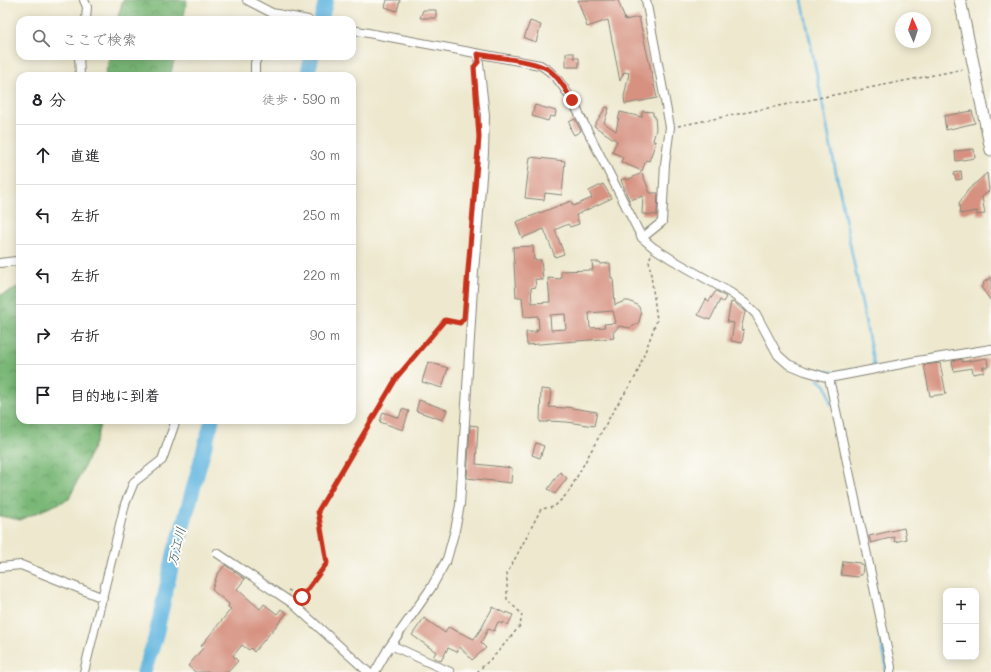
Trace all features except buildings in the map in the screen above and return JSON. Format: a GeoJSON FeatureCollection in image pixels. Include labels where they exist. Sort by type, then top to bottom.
{"type":"FeatureCollection","features":[{"type":"Feature","properties":{"kind":"main road"},"geometry":{"type":"LineString","coordinates":[[960,0],[991,150]]}},
{"type":"Feature","properties":{"kind":"street"},"geometry":{"type":"LineString","coordinates":[[84,0],[87,7],[86,16]]}},
{"type":"Feature","properties":{"kind":"street"},"geometry":{"type":"LineString","coordinates":[[247,0],[271,16],[284,14],[292,16]]}},
{"type":"Feature","properties":{"kind":"street"},"geometry":{"type":"LineString","coordinates":[[642,238],[662,222],[665,164],[670,127],[646,0]]}},
{"type":"Feature","properties":{"kind":"street"},"geometry":{"type":"LineString","coordinates":[[356,31],[540,65],[550,71],[562,84],[572,100],[642,238],[654,248],[731,293],[746,304],[756,314],[778,355],[788,364],[829,378],[917,361],[991,349]]}},
{"type":"Feature","properties":{"kind":"street"},"geometry":{"type":"LineString","coordinates":[[375,672],[431,588],[447,559],[460,505],[474,264],[484,153],[485,115],[478,54]]}},
{"type":"Feature","properties":{"kind":"street"},"geometry":{"type":"LineString","coordinates":[[79,60],[80,72]]}},
{"type":"Feature","properties":{"kind":"street"},"geometry":{"type":"LineString","coordinates":[[255,72],[256,60]]}},
{"type":"Feature","properties":{"kind":"street"},"geometry":{"type":"LineString","coordinates":[[0,263],[16,261]]}},
{"type":"Feature","properties":{"kind":"street"},"geometry":{"type":"LineString","coordinates":[[829,378],[891,667],[890,672]]}},
{"type":"Feature","properties":{"kind":"street"},"geometry":{"type":"LineString","coordinates":[[84,672],[125,504],[134,482],[162,460],[175,424]]}},
{"type":"Feature","properties":{"kind":"street"},"geometry":{"type":"LineString","coordinates":[[217,553],[292,603],[368,672]]}},
{"type":"Feature","properties":{"kind":"street"},"geometry":{"type":"LineString","coordinates":[[0,567],[21,565],[103,598]]}},
{"type":"Feature","properties":{"kind":"street"},"geometry":{"type":"LineString","coordinates":[[392,645],[450,672]]}},
{"type":"Feature","properties":{"kind":"path"},"geometry":{"type":"LineString","coordinates":[[670,127],[974,67]]}},
{"type":"Feature","properties":{"kind":"path"},"geometry":{"type":"LineString","coordinates":[[477,672],[496,654],[520,626],[522,614],[507,600],[507,574],[541,509],[554,507],[568,493],[612,413],[636,376],[657,320],[649,260],[654,248]]}},
{"type":"Feature","properties":{"kind":"path"},"geometry":{"type":"LineString","coordinates":[[282,587],[302,597],[327,563],[318,511],[397,377],[445,320],[460,323],[464,318]]}},
{"type":"Feature","properties":{"kind":"green space"},"geometry":{"type":"Polygon","coordinates":[[[123,0],[187,0],[184,16],[118,16],[123,0]]]}},
{"type":"Feature","properties":{"kind":"green space"},"geometry":{"type":"Polygon","coordinates":[[[109,60],[174,60],[171,72],[106,72],[109,60]]]}},
{"type":"Feature","properties":{"kind":"green space"},"geometry":{"type":"Polygon","coordinates":[[[16,288],[16,424],[100,424],[96,441],[69,499],[20,520],[0,516],[0,295],[16,288]]]}},
{"type":"Feature","properties":{"kind":"waterway","name":"万江川"},"geometry":{"type":"LineString","coordinates":[[322,16],[326,0]]}},
{"type":"Feature","properties":{"kind":"waterway"},"geometry":{"type":"LineString","coordinates":[[802,0],[874,365],[871,366]]}},
{"type":"Feature","properties":{"kind":"waterway","name":"万江川"},"geometry":{"type":"LineString","coordinates":[[308,72],[311,60]]}},
{"type":"Feature","properties":{"kind":"waterway"},"geometry":{"type":"LineString","coordinates":[[822,370],[835,373],[859,368]]}},
{"type":"Feature","properties":{"kind":"waterway"},"geometry":{"type":"LineString","coordinates":[[818,380],[826,387],[831,404]]}},
{"type":"Feature","properties":{"kind":"waterway","name":"万江川"},"geometry":{"type":"LineString","coordinates":[[144,672],[155,639],[175,550],[211,424]]}},
{"type":"Feature","properties":{"kind":"waterway"},"geometry":{"type":"LineString","coordinates":[[879,630],[886,664],[885,672]]}},
{"type":"Feature","properties":{"kind":"route"},"geometry":{"type":"LineString","coordinates":[[302,597],[327,563],[318,511],[397,377],[445,320],[460,323],[464,318],[479,137],[474,67],[479,61],[478,54],[540,65],[550,71],[562,84],[572,100]]}}]}
